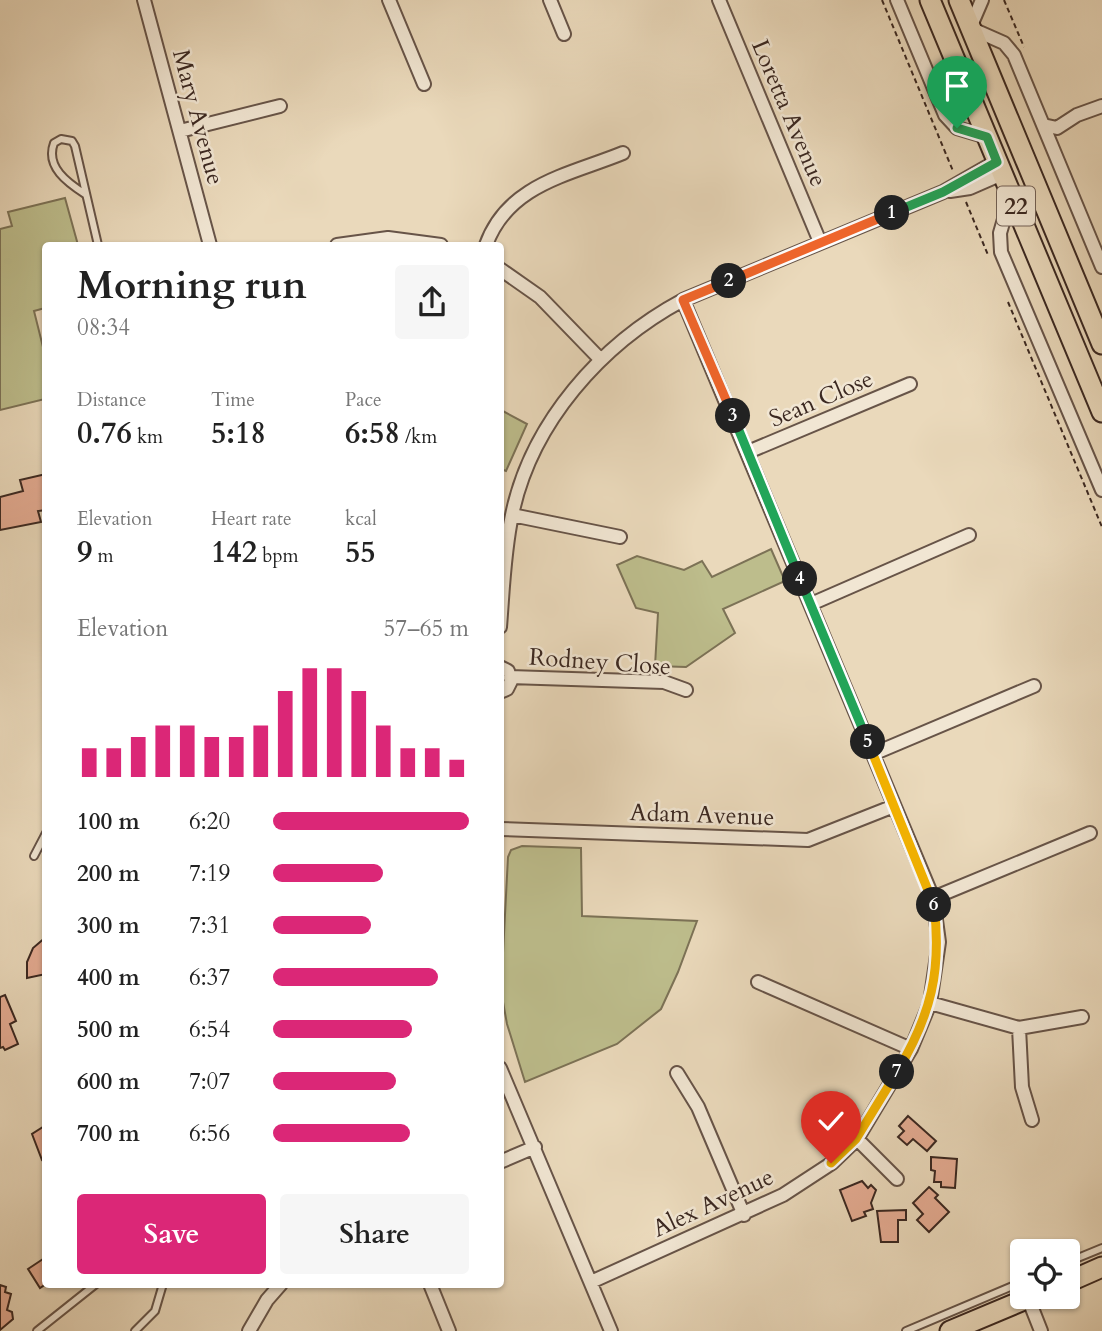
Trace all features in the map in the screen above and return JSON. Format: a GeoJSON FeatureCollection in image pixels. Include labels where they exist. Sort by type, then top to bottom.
{"type":"FeatureCollection","features":[{"type":"Feature","properties":{"kind":"main road","name":"22"},"geometry":{"type":"LineString","coordinates":[[930,0],[1102,412]]}},
{"type":"Feature","properties":{"kind":"main road","name":"22"},"geometry":{"type":"LineString","coordinates":[[959,0],[1102,344]]}},
{"type":"Feature","properties":{"kind":"main road"},"geometry":{"type":"LineString","coordinates":[[1000,168],[1024,157]]}},
{"type":"Feature","properties":{"kind":"main road"},"geometry":{"type":"LineString","coordinates":[[1080,1277],[1102,1267]]}},
{"type":"Feature","properties":{"kind":"main road"},"geometry":{"type":"LineString","coordinates":[[950,1331],[1010,1301]]}},
{"type":"Feature","properties":{"kind":"street","name":"Mary Avenue"},"geometry":{"type":"LineString","coordinates":[[144,0],[209,242]]}},
{"type":"Feature","properties":{"kind":"street"},"geometry":{"type":"LineString","coordinates":[[389,0],[424,84]]}},
{"type":"Feature","properties":{"kind":"street"},"geometry":{"type":"LineString","coordinates":[[550,0],[564,34]]}},
{"type":"Feature","properties":{"kind":"street","name":"Loretta Avenue"},"geometry":{"type":"LineString","coordinates":[[719,0],[820,242]]}},
{"type":"Feature","properties":{"kind":"street"},"geometry":{"type":"LineString","coordinates":[[897,0],[945,115],[957,128],[987,137]]}},
{"type":"Feature","properties":{"kind":"street"},"geometry":{"type":"LineString","coordinates":[[982,0],[970,28],[998,39],[1009,48],[1102,267]]}},
{"type":"Feature","properties":{"kind":"street"},"geometry":{"type":"LineString","coordinates":[[180,131],[280,106]]}},
{"type":"Feature","properties":{"kind":"street"},"geometry":{"type":"LineString","coordinates":[[1043,125],[1057,128],[1077,115],[1102,106]]}},
{"type":"Feature","properties":{"kind":"street"},"geometry":{"type":"LineString","coordinates":[[487,242],[499,217],[524,193],[623,153]]}},
{"type":"Feature","properties":{"kind":"street"},"geometry":{"type":"LineString","coordinates":[[504,590],[512,515],[520,486],[548,428],[573,390],[600,359],[654,315],[683,300],[943,192],[970,188],[1000,168]]}},
{"type":"Feature","properties":{"kind":"street"},"geometry":{"type":"LineString","coordinates":[[1011,195],[1000,233],[1001,252],[1102,490]]}},
{"type":"Feature","properties":{"kind":"street"},"geometry":{"type":"LineString","coordinates":[[359,242],[388,238],[419,242]]}},
{"type":"Feature","properties":{"kind":"street"},"geometry":{"type":"LineString","coordinates":[[504,272],[540,297],[600,359]]}},
{"type":"Feature","properties":{"kind":"street","name":"Alex Avenue"},"geometry":{"type":"LineString","coordinates":[[591,1282],[744,1215],[783,1195],[831,1163],[856,1139],[911,1049],[930,1003],[939,943],[933,898],[683,300]]}},
{"type":"Feature","properties":{"kind":"street","name":"Sean Close"},"geometry":{"type":"LineString","coordinates":[[748,452],[910,384]]}},
{"type":"Feature","properties":{"kind":"street"},"geometry":{"type":"LineString","coordinates":[[512,515],[620,537]]}},
{"type":"Feature","properties":{"kind":"street"},"geometry":{"type":"LineString","coordinates":[[811,604],[969,535]]}},
{"type":"Feature","properties":{"kind":"street"},"geometry":{"type":"LineString","coordinates":[[504,689],[509,685],[505,672]]}},
{"type":"Feature","properties":{"kind":"street","name":"Rodney Close"},"geometry":{"type":"LineString","coordinates":[[505,672],[664,682],[686,691]]}},
{"type":"Feature","properties":{"kind":"street"},"geometry":{"type":"LineString","coordinates":[[873,754],[1034,686]]}},
{"type":"Feature","properties":{"kind":"street","name":"Adam Avenue"},"geometry":{"type":"LineString","coordinates":[[504,829],[808,840],[894,806]]}},
{"type":"Feature","properties":{"kind":"street"},"geometry":{"type":"LineString","coordinates":[[933,898],[1090,833]]}},
{"type":"Feature","properties":{"kind":"street"},"geometry":{"type":"LineString","coordinates":[[758,982],[911,1049]]}},
{"type":"Feature","properties":{"kind":"street"},"geometry":{"type":"LineString","coordinates":[[930,1003],[1019,1028],[1082,1017]]}},
{"type":"Feature","properties":{"kind":"street"},"geometry":{"type":"LineString","coordinates":[[1019,1028],[1022,1087],[1032,1120]]}},
{"type":"Feature","properties":{"kind":"street"},"geometry":{"type":"LineString","coordinates":[[677,1073],[698,1107],[744,1215]]}},
{"type":"Feature","properties":{"kind":"street"},"geometry":{"type":"LineString","coordinates":[[504,1077],[611,1331]]}},
{"type":"Feature","properties":{"kind":"street"},"geometry":{"type":"LineString","coordinates":[[856,1139],[897,1179]]}},
{"type":"Feature","properties":{"kind":"street"},"geometry":{"type":"LineString","coordinates":[[504,1160],[534,1147]]}},
{"type":"Feature","properties":{"kind":"street"},"geometry":{"type":"LineString","coordinates":[[249,1331],[267,1300],[278,1288]]}},
{"type":"Feature","properties":{"kind":"street"},"geometry":{"type":"LineString","coordinates":[[432,1288],[449,1331]]}},
{"type":"Feature","properties":{"kind":"street"},"geometry":{"type":"LineString","coordinates":[[1033,1309],[1041,1331]]}},
{"type":"Feature","properties":{"kind":"lane"},"geometry":{"type":"LineString","coordinates":[[85,194],[58,174],[52,148],[54,143],[61,139],[72,141],[75,146],[97,242]]}},
{"type":"Feature","properties":{"kind":"lane"},"geometry":{"type":"LineString","coordinates":[[34,856],[42,840]]}},
{"type":"Feature","properties":{"kind":"lane"},"geometry":{"type":"LineString","coordinates":[[1080,1257],[1102,1248]]}},
{"type":"Feature","properties":{"kind":"lane"},"geometry":{"type":"LineString","coordinates":[[37,1331],[91,1288]]}},
{"type":"Feature","properties":{"kind":"lane"},"geometry":{"type":"LineString","coordinates":[[135,1331],[155,1311],[162,1288]]}},
{"type":"Feature","properties":{"kind":"lane"},"geometry":{"type":"LineString","coordinates":[[906,1331],[1010,1297]]}},
{"type":"Feature","properties":{"kind":"green space"},"geometry":{"type":"Polygon","coordinates":[[[65,198],[77,242],[42,242],[42,309],[34,311],[42,343],[42,400],[0,410],[0,229],[12,226],[8,212],[65,198]]]}},
{"type":"Feature","properties":{"kind":"green space"},"geometry":{"type":"Polygon","coordinates":[[[504,412],[527,424],[506,471],[504,470],[504,412]]]}},
{"type":"Feature","properties":{"kind":"green space"},"geometry":{"type":"Polygon","coordinates":[[[771,549],[785,581],[723,609],[735,633],[686,667],[655,666],[658,613],[636,608],[617,565],[637,556],[684,570],[702,561],[712,577],[771,549]]]}},
{"type":"Feature","properties":{"kind":"green space"},"geometry":{"type":"Polygon","coordinates":[[[522,846],[581,848],[582,916],[697,921],[661,1009],[617,1044],[525,1082],[504,1008],[504,934],[508,857],[511,850],[522,846]]]}},
{"type":"Feature","properties":{"kind":"building"},"geometry":{"type":"Polygon","coordinates":[[[42,475],[42,510],[38,511],[41,522],[0,530],[0,497],[23,491],[20,480],[42,475]]]}},
{"type":"Feature","properties":{"kind":"building"},"geometry":{"type":"Polygon","coordinates":[[[42,940],[42,975],[27,978],[27,962],[33,948],[42,940]]]}},
{"type":"Feature","properties":{"kind":"building"},"geometry":{"type":"Polygon","coordinates":[[[5,995],[16,1021],[10,1024],[18,1044],[5,1050],[0,1048],[0,997],[5,995]]]}},
{"type":"Feature","properties":{"kind":"building"},"geometry":{"type":"Polygon","coordinates":[[[908,1116],[936,1141],[927,1151],[913,1139],[907,1145],[898,1137],[904,1131],[899,1126],[908,1116]]]}},
{"type":"Feature","properties":{"kind":"building"},"geometry":{"type":"Polygon","coordinates":[[[42,1128],[42,1160],[32,1134],[42,1128]]]}},
{"type":"Feature","properties":{"kind":"building"},"geometry":{"type":"Polygon","coordinates":[[[931,1157],[957,1159],[955,1188],[941,1187],[941,1182],[934,1182],[935,1171],[931,1170],[931,1157]]]}},
{"type":"Feature","properties":{"kind":"building"},"geometry":{"type":"Polygon","coordinates":[[[862,1181],[868,1188],[871,1185],[876,1190],[871,1203],[873,1209],[864,1212],[866,1216],[852,1221],[840,1190],[862,1181]]]}},
{"type":"Feature","properties":{"kind":"building"},"geometry":{"type":"Polygon","coordinates":[[[929,1187],[938,1195],[935,1198],[949,1212],[929,1232],[917,1220],[923,1214],[913,1203],[929,1187]]]}},
{"type":"Feature","properties":{"kind":"building"},"geometry":{"type":"Polygon","coordinates":[[[906,1210],[906,1220],[898,1220],[898,1242],[881,1242],[877,1211],[906,1210]]]}},
{"type":"Feature","properties":{"kind":"building"},"geometry":{"type":"Polygon","coordinates":[[[42,1260],[42,1287],[40,1288],[28,1269],[42,1260]]]}},
{"type":"Feature","properties":{"kind":"building"},"geometry":{"type":"Polygon","coordinates":[[[0,1285],[6,1287],[5,1292],[11,1294],[7,1310],[12,1312],[13,1319],[0,1330],[0,1285]]]}},
{"type":"Feature","properties":{"kind":"route"},"geometry":{"type":"LineString","coordinates":[[831,1163],[856,1139],[911,1049],[930,1003],[939,943],[933,898],[683,300],[943,192],[997,162],[987,137],[957,128]]}}]}
